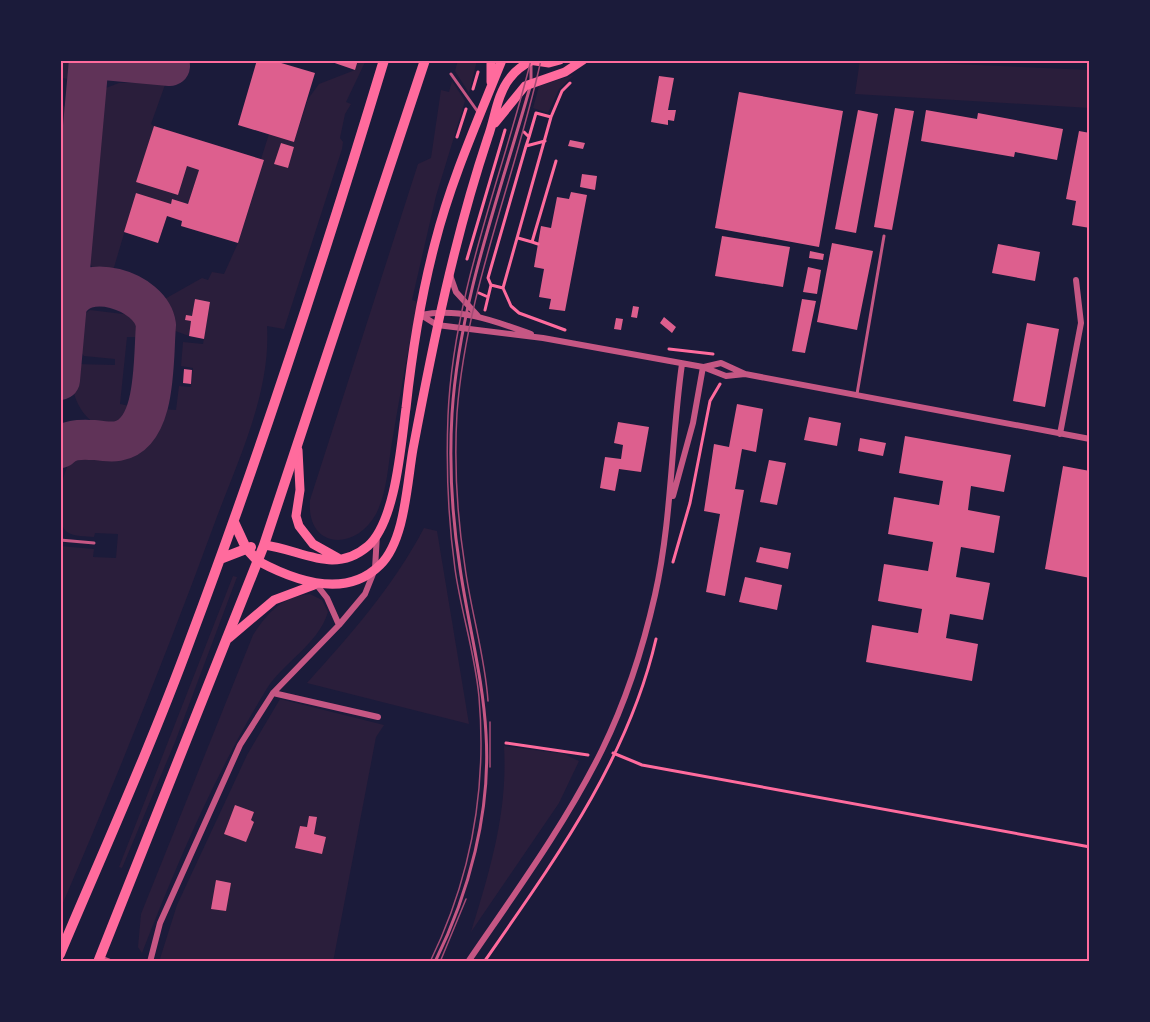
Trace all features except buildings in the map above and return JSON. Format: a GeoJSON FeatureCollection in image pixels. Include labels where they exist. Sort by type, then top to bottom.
{"type":"FeatureCollection","features":[{"type":"Feature","properties":{"kind":"main road"},"geometry":{"type":"LineString","coordinates":[[60,954],[148,746],[234,522],[327,248],[384,60]]}},
{"type":"Feature","properties":{"kind":"main road"},"geometry":{"type":"LineString","coordinates":[[103,961],[229,638],[298,450],[425,60]]}},
{"type":"Feature","properties":{"kind":"main road"},"geometry":{"type":"LineString","coordinates":[[491,60],[491,88]]}},
{"type":"Feature","properties":{"kind":"main road"},"geometry":{"type":"LineString","coordinates":[[220,559],[246,548],[264,545],[276,546],[307,558],[338,558],[362,550],[377,534],[388,506],[396,474],[421,315],[435,243],[450,192],[502,60]]}},
{"type":"Feature","properties":{"kind":"main road"},"geometry":{"type":"LineString","coordinates":[[229,638],[274,600],[316,584],[355,581],[375,569],[390,553],[396,536],[448,270],[498,101],[509,79],[530,60],[549,63],[560,60]]}},
{"type":"Feature","properties":{"kind":"main road"},"geometry":{"type":"LineString","coordinates":[[491,130],[519,90],[531,82],[565,72],[583,60]]}},
{"type":"Feature","properties":{"kind":"main road"},"geometry":{"type":"LineString","coordinates":[[298,450],[300,490],[296,516],[299,526],[309,540],[338,558]]}},
{"type":"Feature","properties":{"kind":"main road"},"geometry":{"type":"LineString","coordinates":[[234,522],[246,548],[258,561],[316,584]]}},
{"type":"Feature","properties":{"kind":"street"},"geometry":{"type":"LineString","coordinates":[[448,270],[456,292],[478,316]]}},
{"type":"Feature","properties":{"kind":"street"},"geometry":{"type":"LineString","coordinates":[[1060,434],[1081,323],[1076,280]]}},
{"type":"Feature","properties":{"kind":"street"},"geometry":{"type":"LineString","coordinates":[[421,315],[440,311],[478,316],[543,338]]}},
{"type":"Feature","properties":{"kind":"street"},"geometry":{"type":"LineString","coordinates":[[421,315],[437,325],[543,338],[703,367],[722,375],[745,374],[1090,439]]}},
{"type":"Feature","properties":{"kind":"street"},"geometry":{"type":"LineString","coordinates":[[703,367],[725,363],[745,374]]}},
{"type":"Feature","properties":{"kind":"street"},"geometry":{"type":"LineString","coordinates":[[468,962],[562,823],[603,748],[633,676],[655,593],[669,508],[682,364]]}},
{"type":"Feature","properties":{"kind":"street"},"geometry":{"type":"LineString","coordinates":[[669,508],[693,423],[703,367]]}},
{"type":"Feature","properties":{"kind":"street"},"geometry":{"type":"LineString","coordinates":[[150,962],[160,923],[240,745],[273,693],[339,625],[365,594],[375,569],[377,534]]}},
{"type":"Feature","properties":{"kind":"street"},"geometry":{"type":"LineString","coordinates":[[316,584],[327,598],[339,625]]}},
{"type":"Feature","properties":{"kind":"street"},"geometry":{"type":"LineString","coordinates":[[273,693],[378,717]]}},
{"type":"Feature","properties":{"kind":"lane"},"geometry":{"type":"LineString","coordinates":[[435,962],[455,917],[475,852],[485,770],[486,737],[483,694],[454,521],[452,414],[469,305],[531,82],[530,60]]}},
{"type":"Feature","properties":{"kind":"lane"},"geometry":{"type":"LineString","coordinates":[[451,74],[480,115]]}},
{"type":"Feature","properties":{"kind":"lane"},"geometry":{"type":"LineString","coordinates":[[856,396],[885,236]]}},
{"type":"Feature","properties":{"kind":"lane"},"geometry":{"type":"LineString","coordinates":[[60,540],[94,543]]}},
{"type":"Feature","properties":{"kind":"path"},"geometry":{"type":"LineString","coordinates":[[573,80],[562,91],[556,104],[503,288],[511,306],[519,313],[573,333]]}},
{"type":"Feature","properties":{"kind":"path"},"geometry":{"type":"LineString","coordinates":[[467,259],[503,135]]}},
{"type":"Feature","properties":{"kind":"path"},"geometry":{"type":"LineString","coordinates":[[488,297],[491,285],[488,278],[529,137]]}},
{"type":"Feature","properties":{"kind":"path"},"geometry":{"type":"LineString","coordinates":[[526,146],[545,141]]}},
{"type":"Feature","properties":{"kind":"path"},"geometry":{"type":"LineString","coordinates":[[532,242],[556,161]]}},
{"type":"Feature","properties":{"kind":"path"},"geometry":{"type":"LineString","coordinates":[[518,238],[538,244]]}},
{"type":"Feature","properties":{"kind":"path"},"geometry":{"type":"LineString","coordinates":[[491,285],[503,288]]}},
{"type":"Feature","properties":{"kind":"path"},"geometry":{"type":"LineString","coordinates":[[671,573],[690,503],[710,401],[719,389],[722,375]]}},
{"type":"Feature","properties":{"kind":"path"},"geometry":{"type":"LineString","coordinates":[[484,962],[586,810],[615,754],[640,693],[658,634]]}},
{"type":"Feature","properties":{"kind":"path"},"geometry":{"type":"LineString","coordinates":[[506,743],[598,757]]}},
{"type":"Feature","properties":{"kind":"path"},"geometry":{"type":"LineString","coordinates":[[603,748],[642,765],[1090,847]]}},
{"type":"Feature","properties":{"kind":"shaded area"},"geometry":{"type":"Polygon","coordinates":[[[60,60],[78,60],[76,76],[70,79],[60,78],[60,60]]]}},
{"type":"Feature","properties":{"kind":"shaded area"},"geometry":{"type":"Polygon","coordinates":[[[358,60],[366,60],[346,102],[351,104],[345,114],[340,138],[343,142],[342,149],[284,329],[267,326],[264,376],[243,450],[140,717],[60,910],[60,546],[94,549],[93,557],[116,558],[118,534],[95,533],[94,537],[77,536],[67,532],[60,518],[60,495],[65,473],[73,458],[83,451],[130,446],[142,440],[152,429],[161,409],[176,410],[179,386],[191,387],[193,368],[181,366],[183,342],[203,344],[210,302],[195,299],[192,316],[186,316],[185,320],[191,321],[189,336],[167,328],[163,300],[202,278],[208,280],[212,272],[224,274],[238,243],[264,161],[261,159],[269,134],[294,142],[308,99],[319,84],[355,70],[358,60]],[[281,143],[275,164],[288,168],[294,147],[281,143]]]}},
{"type":"Feature","properties":{"kind":"shaded area"},"geometry":{"type":"Polygon","coordinates":[[[458,60],[477,60],[469,93],[455,71],[458,60]]]}},
{"type":"Feature","properties":{"kind":"shaded area"},"geometry":{"type":"Polygon","coordinates":[[[860,60],[1090,70],[1090,108],[855,94],[860,60]]]}},
{"type":"Feature","properties":{"kind":"shaded area"},"geometry":{"type":"Polygon","coordinates":[[[574,75],[559,89],[548,113],[533,108],[539,86],[574,75]]]}},
{"type":"Feature","properties":{"kind":"shaded area"},"geometry":{"type":"Polygon","coordinates":[[[452,81],[465,101],[436,196],[412,300],[418,302],[383,497],[376,514],[367,526],[356,535],[334,540],[324,536],[316,528],[311,516],[310,500],[418,164],[431,158],[441,90],[449,92],[452,81]]]}},
{"type":"Feature","properties":{"kind":"shaded area"},"geometry":{"type":"Polygon","coordinates":[[[166,82],[151,124],[154,126],[137,182],[178,195],[187,166],[199,170],[188,204],[172,199],[171,204],[136,193],[112,274],[96,273],[84,254],[98,91],[119,83],[166,82]]]}},
{"type":"Feature","properties":{"kind":"shaded area"},"geometry":{"type":"Polygon","coordinates":[[[60,102],[73,115],[60,263],[60,102]]]}},
{"type":"Feature","properties":{"kind":"shaded area"},"geometry":{"type":"Polygon","coordinates":[[[90,310],[131,315],[137,327],[136,337],[127,337],[120,404],[130,406],[122,422],[99,426],[86,415],[76,400],[72,384],[72,366],[75,364],[115,365],[115,359],[84,356],[74,344],[77,319],[90,310]]]}},
{"type":"Feature","properties":{"kind":"shaded area"},"geometry":{"type":"Polygon","coordinates":[[[424,528],[437,531],[469,724],[307,683],[385,590],[424,528]]]}},
{"type":"Feature","properties":{"kind":"shaded area"},"geometry":{"type":"Polygon","coordinates":[[[233,576],[237,577],[175,742],[122,868],[119,867],[233,576]]]}},
{"type":"Feature","properties":{"kind":"shaded area"},"geometry":{"type":"Polygon","coordinates":[[[310,594],[322,600],[328,612],[323,624],[308,644],[273,680],[230,753],[198,818],[142,953],[138,947],[141,914],[253,635],[264,619],[277,607],[291,598],[310,594]]]}},
{"type":"Feature","properties":{"kind":"shaded area"},"geometry":{"type":"Polygon","coordinates":[[[280,699],[384,725],[376,737],[333,962],[159,962],[177,905],[247,755],[280,699]]]}},
{"type":"Feature","properties":{"kind":"shaded area"},"geometry":{"type":"Polygon","coordinates":[[[504,746],[564,754],[579,761],[559,803],[471,932],[491,863],[500,818],[505,770],[504,746]]]}},
{"type":"Feature","properties":{"kind":"taxiway"},"geometry":{"type":"LineString","coordinates":[[60,380],[89,60]]}},
{"type":"Feature","properties":{"kind":"taxiway"},"geometry":{"type":"LineString","coordinates":[[104,60],[170,66]]}},
{"type":"Feature","properties":{"kind":"taxiway"},"geometry":{"type":"LineString","coordinates":[[60,448],[76,440],[118,441],[131,435],[140,424],[151,392],[156,325],[151,313],[142,302],[115,288],[86,288],[75,295],[67,306]]}},
{"type":"Feature","properties":{"kind":"tram line"},"geometry":{"type":"LineString","coordinates":[[430,962],[456,898],[466,865],[478,799],[480,765],[479,697],[458,585],[449,512],[447,435],[452,370],[469,281],[531,60]]}},
{"type":"Feature","properties":{"kind":"tram line"},"geometry":{"type":"LineString","coordinates":[[488,701],[460,529],[456,471],[457,413],[470,323],[541,60]]}},
{"type":"Feature","properties":{"kind":"tram line"},"geometry":{"type":"LineString","coordinates":[[490,722],[490,767]]}},
{"type":"Feature","properties":{"kind":"tram line"},"geometry":{"type":"LineString","coordinates":[[440,962],[466,899]]}}]}
